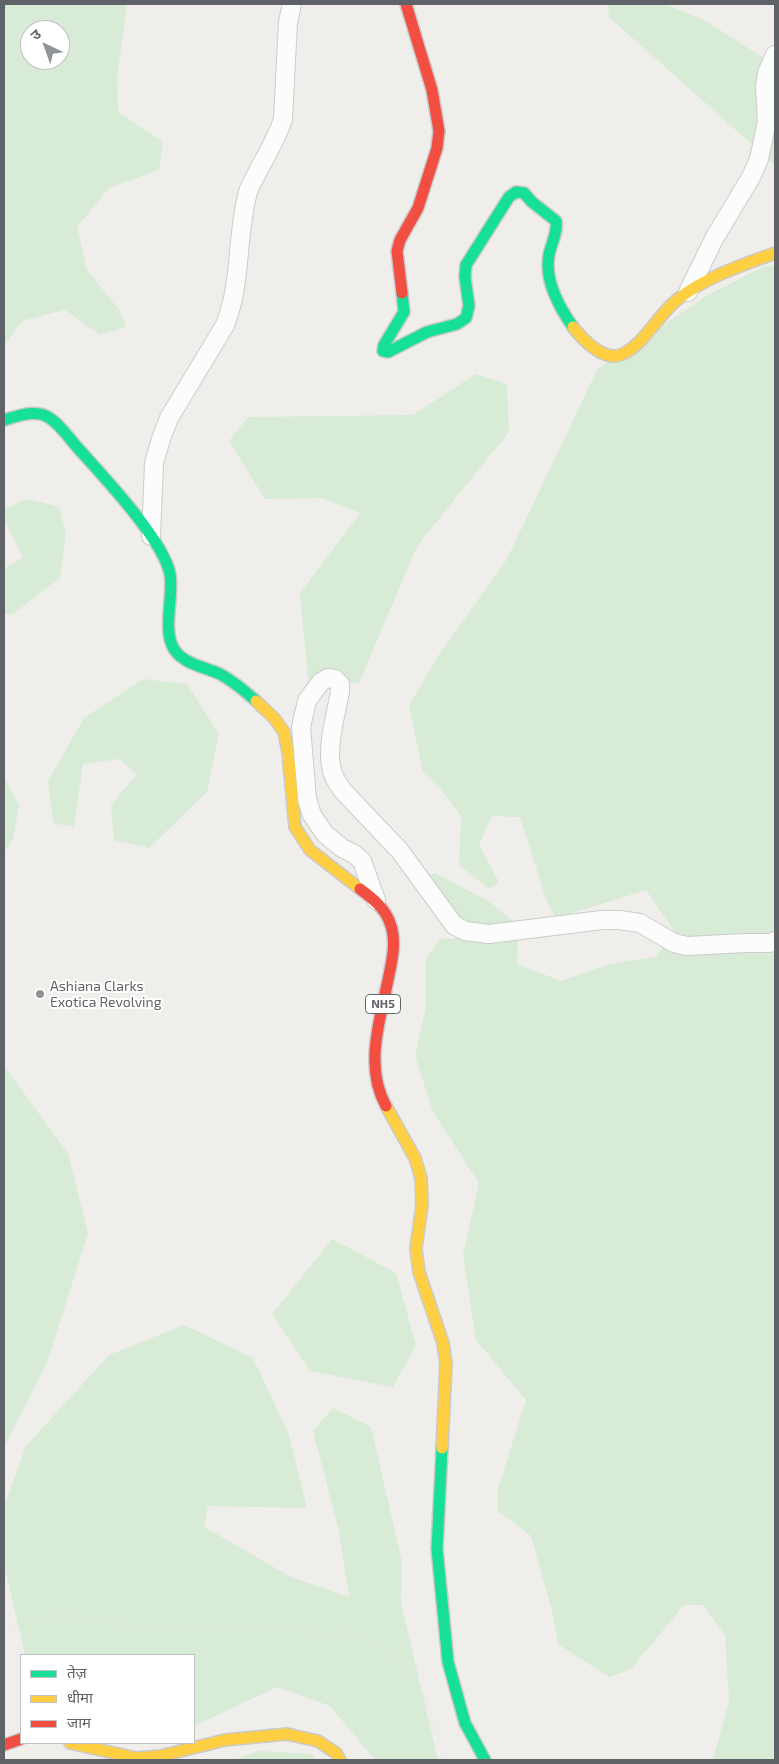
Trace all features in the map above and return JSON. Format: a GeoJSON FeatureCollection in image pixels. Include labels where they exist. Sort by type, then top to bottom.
{"type":"FeatureCollection","features":[{"type":"Feature","properties":{"kind":"main road"},"geometry":{"type":"LineString","coordinates":[[406,4],[432,90],[439,131],[437,148],[418,208],[400,240],[397,251],[404,312],[384,345],[383,351],[388,352],[428,332],[453,326],[463,321],[468,312],[464,273],[466,265],[509,197],[516,192],[524,193],[532,202],[556,221],[557,227],[548,263],[551,283],[560,307],[582,338],[599,351],[613,356],[626,352],[667,309],[688,292],[705,282],[775,253]]}},
{"type":"Feature","properties":{"kind":"main road","name":"NH5"},"geometry":{"type":"LineString","coordinates":[[4,420],[26,414],[40,413],[51,418],[108,482],[151,536],[165,560],[170,575],[169,637],[174,650],[185,660],[220,674],[241,687],[274,718],[284,732],[288,752],[294,827],[310,850],[376,901],[390,923],[394,953],[376,1036],[375,1066],[380,1095],[415,1158],[420,1178],[422,1205],[416,1250],[418,1272],[443,1343],[446,1364],[437,1549],[448,1662],[465,1723],[485,1760]]}},
{"type":"Feature","properties":{"kind":"main road"},"geometry":{"type":"LineString","coordinates":[[74,1744],[136,1758],[160,1756],[225,1740],[287,1734],[318,1741],[336,1753],[340,1760]]}},
{"type":"Feature","properties":{"kind":"main road"},"geometry":{"type":"LineString","coordinates":[[4,1745],[20,1739]]}},
{"type":"Feature","properties":{"kind":"street"},"geometry":{"type":"LineString","coordinates":[[151,536],[154,463],[161,439],[169,418],[225,325],[231,310],[235,293],[242,222],[249,190],[284,119],[288,22],[292,4]]}},
{"type":"Feature","properties":{"kind":"street"},"geometry":{"type":"LineString","coordinates":[[688,292],[715,237],[751,177],[759,159],[767,121],[765,86],[767,73],[775,54]]}},
{"type":"Feature","properties":{"kind":"street"},"geometry":{"type":"LineString","coordinates":[[376,901],[362,861],[324,834],[312,815],[307,799],[301,727],[307,701],[321,682],[328,678],[335,679],[340,684],[331,751],[331,766],[335,780],[343,791],[400,851],[454,925],[465,931],[489,934],[602,920],[620,920],[640,923],[674,943],[687,946],[770,943],[775,941]]}},
{"type":"Feature","properties":{"kind":"green space"},"geometry":{"type":"Polygon","coordinates":[[[4,4],[127,4],[117,78],[118,112],[163,142],[159,170],[109,188],[77,227],[87,270],[120,311],[126,327],[100,335],[65,310],[22,321],[4,346],[4,4]]]}},
{"type":"Feature","properties":{"kind":"green space"},"geometry":{"type":"Polygon","coordinates":[[[608,4],[665,4],[704,20],[775,65],[775,167],[609,17],[608,4]]]}},
{"type":"Feature","properties":{"kind":"green space"},"geometry":{"type":"Polygon","coordinates":[[[765,266],[775,266],[775,1760],[713,1760],[729,1701],[725,1635],[703,1605],[684,1605],[630,1670],[609,1677],[558,1644],[553,1615],[531,1536],[498,1511],[498,1489],[526,1400],[476,1340],[463,1255],[479,1183],[433,1112],[415,1056],[426,1007],[426,959],[440,939],[478,937],[444,912],[425,877],[435,873],[488,901],[518,925],[517,964],[561,981],[610,964],[655,957],[675,932],[646,890],[556,918],[546,899],[520,817],[492,816],[479,845],[499,882],[489,889],[459,865],[461,816],[441,790],[423,772],[409,706],[438,656],[507,559],[597,370],[706,296],[765,266]]]}},
{"type":"Feature","properties":{"kind":"green space"},"geometry":{"type":"Polygon","coordinates":[[[476,374],[507,384],[509,432],[417,546],[359,683],[308,679],[300,593],[360,513],[321,498],[265,499],[229,441],[248,417],[413,415],[476,374]]]}},
{"type":"Feature","properties":{"kind":"green space"},"geometry":{"type":"Polygon","coordinates":[[[27,499],[59,507],[66,534],[60,578],[13,614],[4,614],[4,569],[23,557],[4,519],[4,509],[27,499]]]}},
{"type":"Feature","properties":{"kind":"green space"},"geometry":{"type":"Polygon","coordinates":[[[143,679],[187,684],[219,734],[207,792],[149,848],[114,840],[111,805],[137,774],[119,759],[83,764],[74,827],[53,823],[48,781],[84,718],[143,679]]]}},
{"type":"Feature","properties":{"kind":"green space"},"geometry":{"type":"Polygon","coordinates":[[[4,777],[19,805],[13,839],[4,853],[4,777]]]}},
{"type":"Feature","properties":{"kind":"green space"},"geometry":{"type":"Polygon","coordinates":[[[4,1066],[68,1153],[88,1233],[47,1363],[4,1447],[4,1066]]]}},
{"type":"Feature","properties":{"kind":"green space"},"geometry":{"type":"Polygon","coordinates":[[[332,1239],[396,1273],[416,1345],[393,1387],[310,1371],[272,1314],[332,1239]]]}},
{"type":"Feature","properties":{"kind":"green space"},"geometry":{"type":"Polygon","coordinates":[[[184,1325],[253,1358],[289,1435],[307,1508],[208,1506],[204,1527],[291,1577],[349,1597],[339,1531],[313,1431],[333,1408],[371,1427],[402,1562],[401,1603],[438,1760],[375,1760],[330,1706],[277,1687],[195,1726],[195,1654],[25,1654],[4,1563],[4,1507],[26,1446],[109,1355],[184,1325]]]}},
{"type":"Feature","properties":{"kind":"green space"},"geometry":{"type":"Polygon","coordinates":[[[260,1751],[312,1754],[317,1760],[232,1760],[260,1751]]]}},
{"type":"Feature","properties":{"kind":"railway"},"geometry":{"type":"LineString","coordinates":[[4,1628],[33,1620],[68,1614],[97,1622],[127,1626],[275,1627],[318,1633],[356,1633],[391,1651],[417,1681],[430,1712],[445,1760]]}},
{"type":"Feature","properties":{"kind":"traffic: fast"},"geometry":{"type":"LineString","coordinates":[[402,293],[404,312],[384,345],[383,351],[388,352],[427,332],[457,324],[466,318],[469,306],[465,277],[466,265],[509,197],[516,192],[524,193],[532,202],[556,221],[555,234],[549,255],[549,274],[558,302],[573,327]]}},
{"type":"Feature","properties":{"kind":"traffic: fast"},"geometry":{"type":"LineString","coordinates":[[4,420],[34,413],[46,416],[62,429],[116,490],[156,543],[165,560],[171,583],[169,632],[174,649],[189,662],[225,677],[256,701]]}},
{"type":"Feature","properties":{"kind":"traffic: fast"},"geometry":{"type":"LineString","coordinates":[[442,1448],[437,1549],[448,1662],[465,1723],[485,1760]]}},
{"type":"Feature","properties":{"kind":"traffic: slow"},"geometry":{"type":"LineString","coordinates":[[573,327],[587,343],[600,352],[613,356],[620,355],[636,345],[671,305],[689,291],[725,272],[775,253]]}},
{"type":"Feature","properties":{"kind":"traffic: slow"},"geometry":{"type":"LineString","coordinates":[[256,701],[274,718],[284,732],[288,752],[295,827],[310,850],[360,889]]}},
{"type":"Feature","properties":{"kind":"traffic: slow"},"geometry":{"type":"LineString","coordinates":[[386,1106],[415,1158],[421,1178],[422,1205],[416,1249],[419,1272],[443,1343],[446,1364],[442,1448]]}},
{"type":"Feature","properties":{"kind":"traffic: slow"},"geometry":{"type":"LineString","coordinates":[[74,1744],[136,1758],[160,1756],[225,1740],[287,1734],[318,1741],[336,1753],[340,1760]]}},
{"type":"Feature","properties":{"kind":"traffic: jam"},"geometry":{"type":"LineString","coordinates":[[402,293],[397,251],[400,240],[418,208],[437,148],[439,131],[432,90],[406,4]]}},
{"type":"Feature","properties":{"kind":"traffic: jam"},"geometry":{"type":"LineString","coordinates":[[360,889],[385,913],[390,923],[393,937],[392,958],[378,1027],[375,1060],[379,1091],[386,1106]]}},
{"type":"Feature","properties":{"kind":"traffic: jam"},"geometry":{"type":"LineString","coordinates":[[4,1745],[20,1739]]}},
{"type":"Feature","properties":{"kind":"place","name":"Ashiana Clarks Exotica Revolving"},"geometry":{"type":"Point","coordinates":[40,994]}}]}
